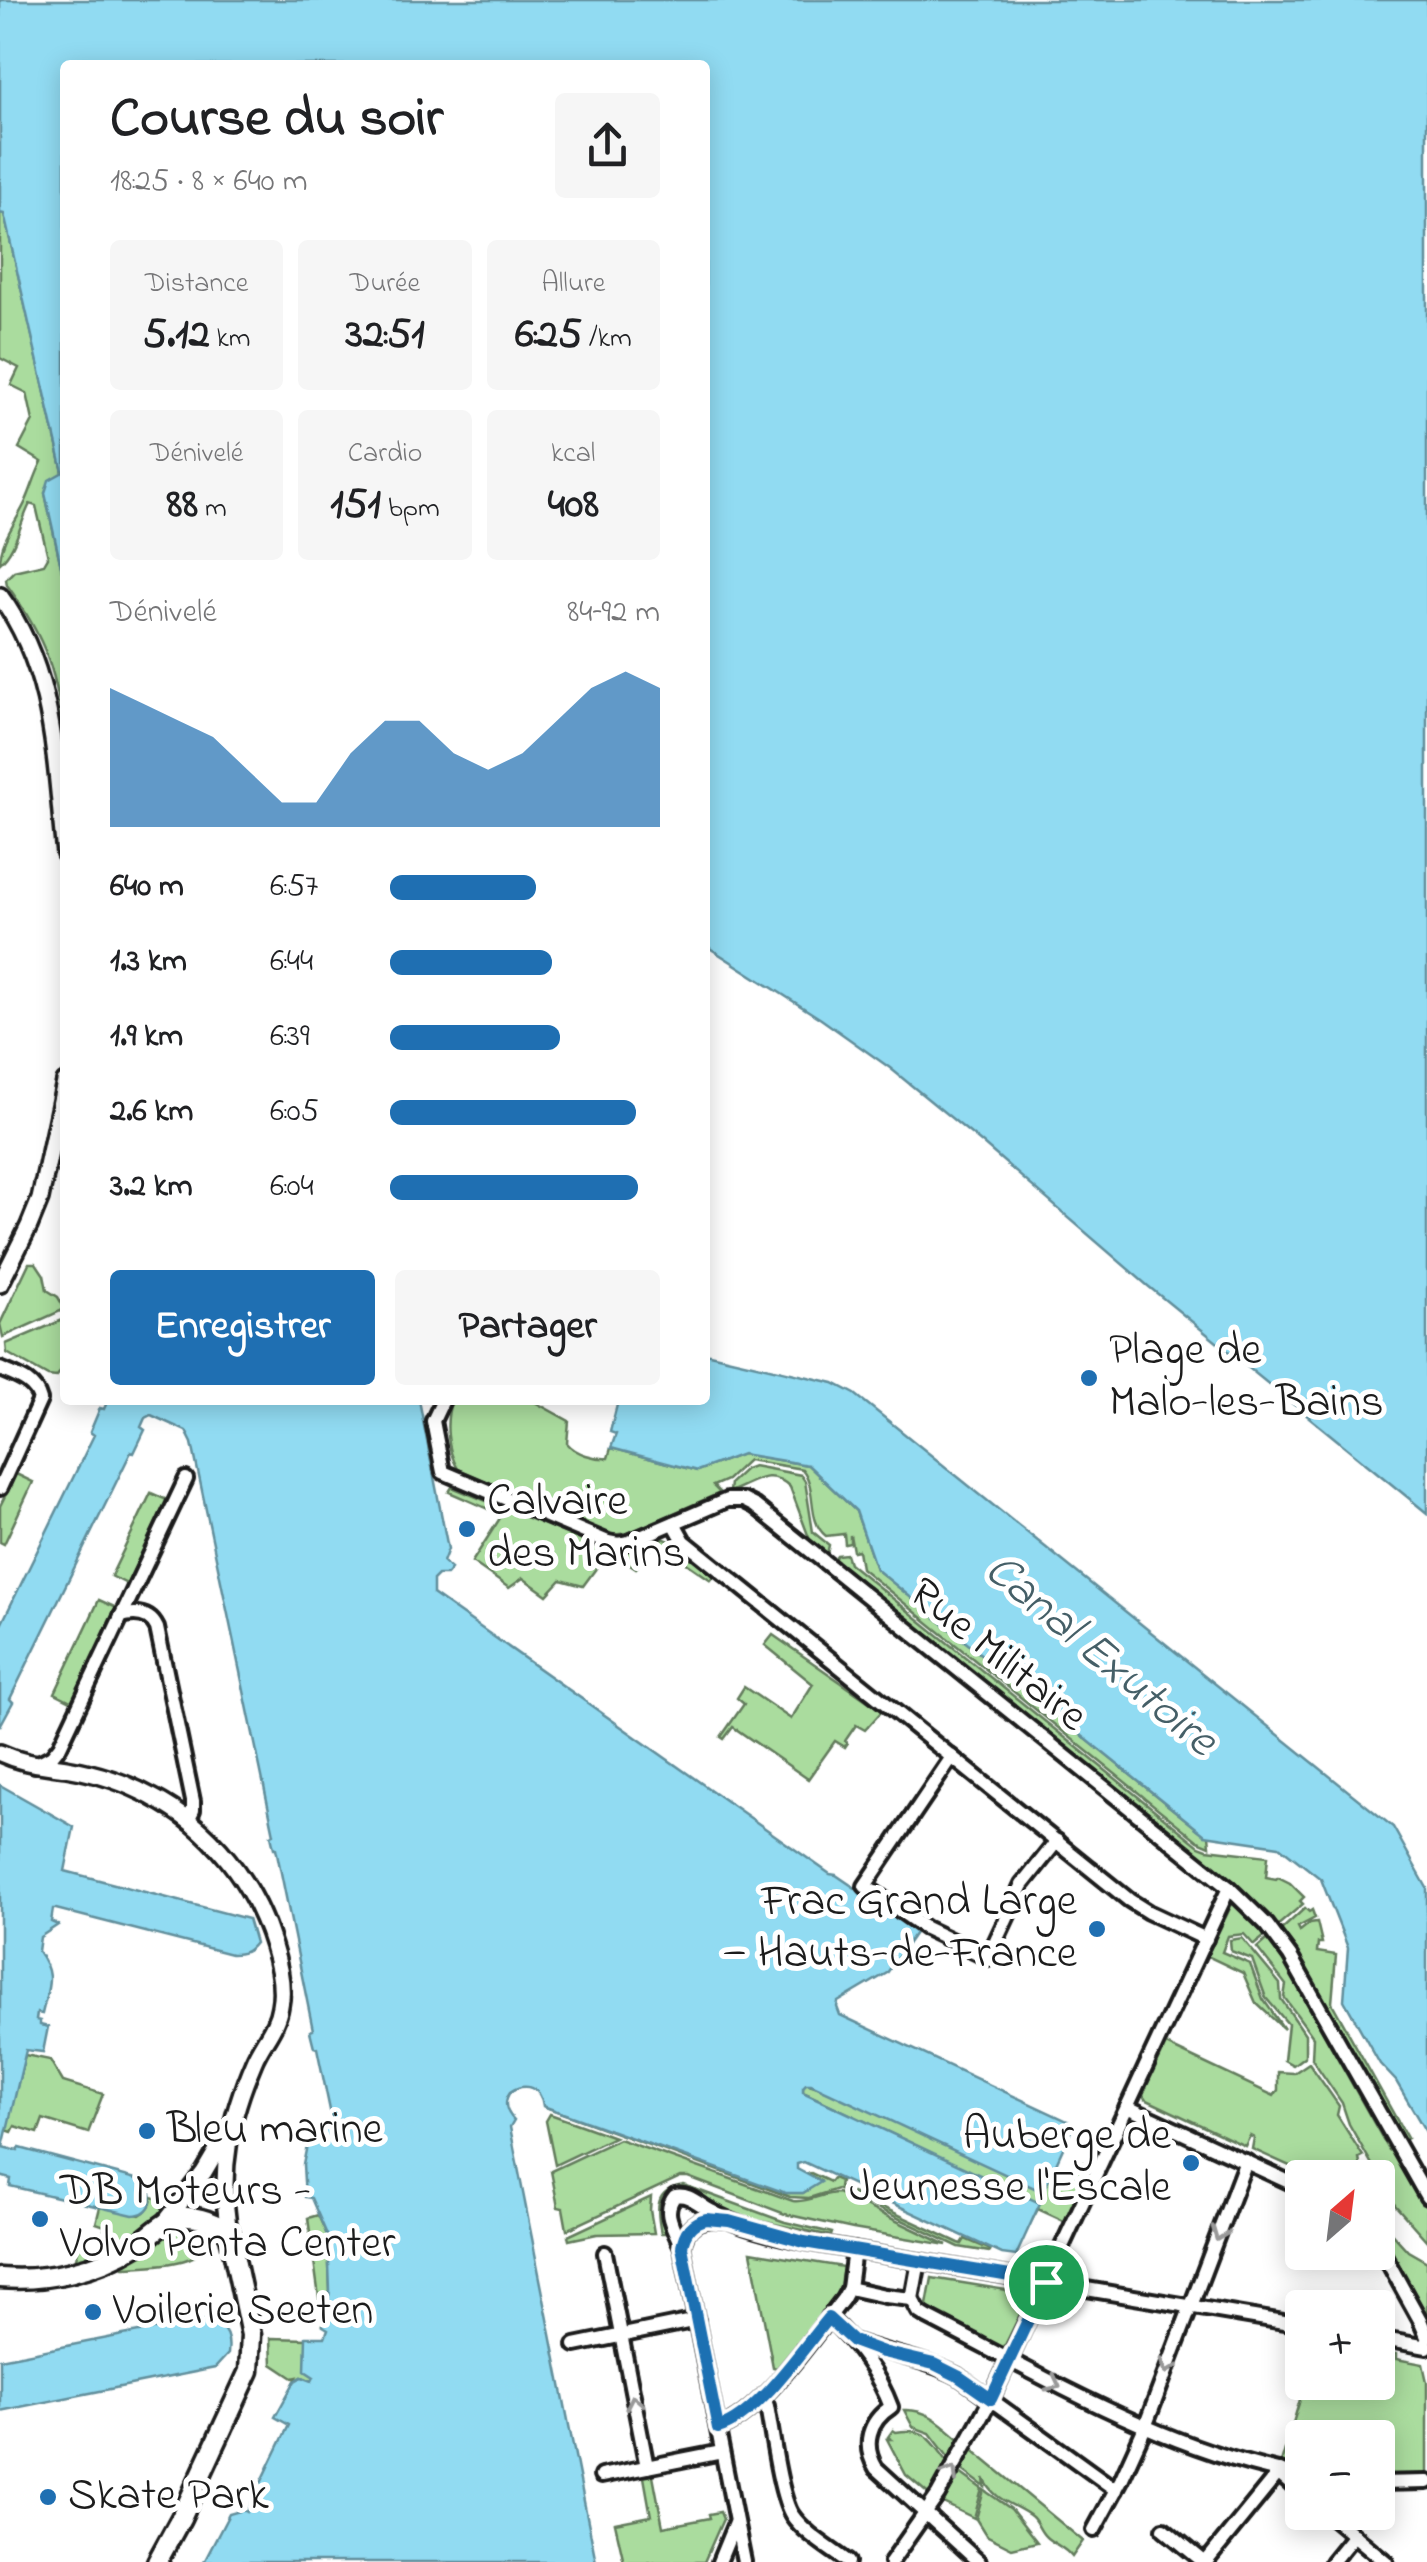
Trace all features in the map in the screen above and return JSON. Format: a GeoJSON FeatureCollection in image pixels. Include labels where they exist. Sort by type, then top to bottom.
{"type":"FeatureCollection","features":[{"type":"Feature","properties":{"kind":"main road"},"geometry":{"type":"LineString","coordinates":[[0,2278],[52,2277],[86,2267],[132,2248],[179,2218],[211,2222],[229,2231],[250,2335],[250,2366],[157,2562]]}},
{"type":"Feature","properties":{"kind":"main road"},"geometry":{"type":"LineString","coordinates":[[165,2562],[181,2518]]}},
{"type":"Feature","properties":{"kind":"street"},"geometry":{"type":"LineString","coordinates":[[0,596],[30,644],[45,691],[60,813]]}},
{"type":"Feature","properties":{"kind":"street"},"geometry":{"type":"LineString","coordinates":[[1,1283],[44,1188],[60,1107]]}},
{"type":"Feature","properties":{"kind":"street"},"geometry":{"type":"LineString","coordinates":[[0,1368],[31,1384],[40,1400],[0,1488]]}},
{"type":"Feature","properties":{"kind":"street","name":"Rue Militaire"},"geometry":{"type":"LineString","coordinates":[[441,1405],[433,1422],[442,1472],[613,1544],[629,1542],[727,1500],[742,1500],[755,1506],[1230,1888],[1268,1925],[1290,1956],[1427,2197]]}},
{"type":"Feature","properties":{"kind":"street"},"geometry":{"type":"LineString","coordinates":[[34,1765],[52,1756],[63,1740],[186,1479]]}},
{"type":"Feature","properties":{"kind":"street"},"geometry":{"type":"LineString","coordinates":[[674,1523],[684,1541],[1136,1905],[1206,1939]]}},
{"type":"Feature","properties":{"kind":"street"},"geometry":{"type":"LineString","coordinates":[[121,1616],[142,1615],[158,1628],[193,1800],[188,1820]]}},
{"type":"Feature","properties":{"kind":"street"},"geometry":{"type":"LineString","coordinates":[[63,1740],[68,1758],[79,1771]]}},
{"type":"Feature","properties":{"kind":"street"},"geometry":{"type":"LineString","coordinates":[[0,1753],[34,1765],[79,1771],[135,1788],[188,1820],[224,1854],[254,1898],[273,1946],[282,1999],[279,2013],[254,2060],[232,2121],[209,2165],[163,2225]]}},
{"type":"Feature","properties":{"kind":"street"},"geometry":{"type":"LineString","coordinates":[[952,1756],[865,1886],[924,1928],[988,1958],[1022,1886],[1057,1841]]}},
{"type":"Feature","properties":{"kind":"street"},"geometry":{"type":"LineString","coordinates":[[891,2562],[925,2514],[991,2399],[1230,1888]]}},
{"type":"Feature","properties":{"kind":"street"},"geometry":{"type":"LineString","coordinates":[[1127,2107],[1285,2180]]}},
{"type":"Feature","properties":{"kind":"street"},"geometry":{"type":"LineString","coordinates":[[229,2231],[224,2174],[232,2121]]}},
{"type":"Feature","properties":{"kind":"street"},"geometry":{"type":"LineString","coordinates":[[1094,2530],[1145,2427],[1246,2162]]}},
{"type":"Feature","properties":{"kind":"street"},"geometry":{"type":"LineString","coordinates":[[729,2221],[687,2195],[675,2196],[668,2204],[682,2247],[744,2562]]}},
{"type":"Feature","properties":{"kind":"street"},"geometry":{"type":"LineString","coordinates":[[682,2247],[686,2232],[696,2222],[710,2218],[854,2250],[1285,2322]]}},
{"type":"Feature","properties":{"kind":"street"},"geometry":{"type":"LineString","coordinates":[[718,2428],[730,2424],[763,2397],[828,2318],[849,2288],[854,2250]]}},
{"type":"Feature","properties":{"kind":"street"},"geometry":{"type":"LineString","coordinates":[[605,2253],[646,2467]]}},
{"type":"Feature","properties":{"kind":"street"},"geometry":{"type":"LineString","coordinates":[[919,2261],[912,2299],[923,2315],[1145,2427],[1230,2460],[1285,2474]]}},
{"type":"Feature","properties":{"kind":"street"},"geometry":{"type":"LineString","coordinates":[[1392,2270],[1427,2337]]}},
{"type":"Feature","properties":{"kind":"street"},"geometry":{"type":"LineString","coordinates":[[849,2288],[912,2299]]}},
{"type":"Feature","properties":{"kind":"street"},"geometry":{"type":"LineString","coordinates":[[828,2318],[853,2341],[890,2407],[877,2418],[871,2430],[870,2458],[885,2479],[978,2562]]}},
{"type":"Feature","properties":{"kind":"street"},"geometry":{"type":"LineString","coordinates":[[575,2345],[696,2320]]}},
{"type":"Feature","properties":{"kind":"street"},"geometry":{"type":"LineString","coordinates":[[853,2341],[934,2364],[958,2376],[1116,2490]]}},
{"type":"Feature","properties":{"kind":"street"},"geometry":{"type":"LineString","coordinates":[[1395,2341],[1427,2347]]}},
{"type":"Feature","properties":{"kind":"street"},"geometry":{"type":"LineString","coordinates":[[763,2397],[792,2514],[848,2562]]}},
{"type":"Feature","properties":{"kind":"street"},"geometry":{"type":"LineString","coordinates":[[601,2476],[722,2452]]}},
{"type":"Feature","properties":{"kind":"street"},"geometry":{"type":"LineString","coordinates":[[1279,2473],[1285,2478]]}},
{"type":"Feature","properties":{"kind":"street"},"geometry":{"type":"LineString","coordinates":[[1164,2529],[1205,2562],[1279,2473]]}},
{"type":"Feature","properties":{"kind":"street"},"geometry":{"type":"LineString","coordinates":[[1395,2483],[1427,2482]]}},
{"type":"Feature","properties":{"kind":"street"},"geometry":{"type":"LineString","coordinates":[[719,2562],[735,2518]]}},
{"type":"Feature","properties":{"kind":"street"},"geometry":{"type":"LineString","coordinates":[[1348,2530],[1386,2562]]}},
{"type":"Feature","properties":{"kind":"street"},"geometry":{"type":"LineString","coordinates":[[1332,2562],[1354,2535]]}},
{"type":"Feature","properties":{"kind":"green space"},"geometry":{"type":"Polygon","coordinates":[[[0,213],[4,213],[60,459],[60,476],[45,493],[60,562],[60,706],[41,641],[6,579],[14,571],[44,564],[48,557],[36,506],[30,504],[14,544],[0,563],[6,539],[42,462],[19,448],[33,421],[27,393],[11,385],[19,368],[0,358],[0,213]]]}},
{"type":"Feature","properties":{"kind":"green space"},"geometry":{"type":"Polygon","coordinates":[[[29,1263],[36,1263],[47,1290],[60,1300],[60,1311],[3,1337],[0,1324],[29,1263]]]}},
{"type":"Feature","properties":{"kind":"green space"},"geometry":{"type":"Polygon","coordinates":[[[60,1321],[60,1372],[56,1377],[48,1376],[7,1353],[6,1344],[60,1321]]]}},
{"type":"Feature","properties":{"kind":"green space"},"geometry":{"type":"Polygon","coordinates":[[[451,1405],[540,1405],[569,1421],[567,1443],[592,1457],[608,1458],[611,1448],[697,1471],[742,1454],[808,1465],[856,1511],[876,1569],[1209,1835],[1210,1846],[1198,1841],[861,1568],[850,1535],[850,1543],[845,1544],[844,1534],[826,1536],[816,1521],[810,1485],[802,1469],[748,1460],[727,1480],[713,1486],[720,1493],[628,1533],[612,1535],[458,1469],[451,1453],[451,1405]]]}},
{"type":"Feature","properties":{"kind":"green space"},"geometry":{"type":"Polygon","coordinates":[[[753,1466],[801,1475],[813,1532],[829,1545],[827,1554],[811,1543],[790,1487],[782,1481],[768,1477],[729,1492],[730,1483],[753,1466]]]}},
{"type":"Feature","properties":{"kind":"green space"},"geometry":{"type":"Polygon","coordinates":[[[16,1474],[33,1482],[4,1544],[0,1542],[0,1506],[16,1474]]]}},
{"type":"Feature","properties":{"kind":"green space"},"geometry":{"type":"Polygon","coordinates":[[[452,1487],[611,1552],[665,1539],[715,1575],[711,1580],[656,1542],[636,1568],[616,1555],[608,1566],[600,1563],[583,1586],[561,1580],[547,1595],[523,1578],[509,1588],[472,1562],[502,1515],[449,1492],[452,1487]]]}},
{"type":"Feature","properties":{"kind":"green space"},"geometry":{"type":"Polygon","coordinates":[[[151,1493],[167,1500],[127,1584],[111,1576],[151,1493]]]}},
{"type":"Feature","properties":{"kind":"green space"},"geometry":{"type":"Polygon","coordinates":[[[846,1554],[849,1563],[1199,1846],[1268,1856],[1266,1877],[1290,1883],[1304,1897],[1300,1901],[1303,1904],[1276,1927],[1237,1886],[833,1560],[846,1554]]]}},
{"type":"Feature","properties":{"kind":"green space"},"geometry":{"type":"Polygon","coordinates":[[[99,1600],[117,1608],[73,1702],[55,1693],[99,1600]]]}},
{"type":"Feature","properties":{"kind":"green space"},"geometry":{"type":"Polygon","coordinates":[[[773,1635],[882,1711],[865,1730],[856,1725],[845,1747],[835,1741],[808,1779],[733,1727],[724,1739],[721,1737],[744,1704],[737,1698],[744,1687],[791,1719],[813,1684],[765,1645],[773,1635]]]}},
{"type":"Feature","properties":{"kind":"green space"},"geometry":{"type":"Polygon","coordinates":[[[1232,1904],[1265,1936],[1254,1945],[1244,1934],[1228,1936],[1222,1952],[1250,1964],[1263,1999],[1284,2029],[1256,2003],[1243,1973],[1207,1956],[1232,1904]]]}},
{"type":"Feature","properties":{"kind":"green space"},"geometry":{"type":"Polygon","coordinates":[[[1305,1908],[1312,1910],[1315,1918],[1298,1927],[1300,1931],[1317,1922],[1322,1943],[1318,1943],[1317,1952],[1336,1955],[1332,2003],[1407,2138],[1401,2141],[1308,1975],[1279,1932],[1305,1908]]]}},
{"type":"Feature","properties":{"kind":"green space"},"geometry":{"type":"Polygon","coordinates":[[[1242,1938],[1280,1984],[1281,1999],[1305,2034],[1305,2056],[1293,2065],[1284,2060],[1288,2024],[1266,1998],[1252,1959],[1231,1951],[1230,1940],[1242,1938]]]}},
{"type":"Feature","properties":{"kind":"green space"},"geometry":{"type":"Polygon","coordinates":[[[1269,1941],[1285,1964],[1389,2150],[1393,2150],[1415,2193],[1427,2207],[1427,2241],[1395,2205],[1395,2160],[1369,2160],[1342,2103],[1312,2059],[1313,2037],[1284,1997],[1286,1985],[1257,1948],[1269,1941]]]}},
{"type":"Feature","properties":{"kind":"green space"},"geometry":{"type":"Polygon","coordinates":[[[1166,2045],[1274,2096],[1278,2072],[1294,2073],[1309,2063],[1339,2106],[1337,2115],[1363,2156],[1359,2160],[1285,2160],[1285,2164],[1252,2149],[1254,2138],[1250,2136],[1245,2146],[1145,2099],[1143,2094],[1166,2045]]]}},
{"type":"Feature","properties":{"kind":"green space"},"geometry":{"type":"Polygon","coordinates":[[[25,2055],[50,2060],[63,2082],[103,2094],[88,2133],[43,2119],[38,2133],[15,2126],[12,2132],[6,2130],[25,2055]]]}},
{"type":"Feature","properties":{"kind":"green space"},"geometry":{"type":"Polygon","coordinates":[[[806,2083],[1010,2151],[1068,2178],[1077,2160],[1092,2167],[1066,2222],[1038,2209],[1030,2224],[993,2182],[803,2092],[806,2083]]]}},
{"type":"Feature","properties":{"kind":"green space"},"geometry":{"type":"Polygon","coordinates":[[[543,2106],[786,2193],[803,2193],[820,2181],[807,2174],[830,2182],[833,2178],[840,2181],[839,2187],[959,2243],[965,2239],[991,2250],[959,2247],[837,2189],[809,2198],[790,2197],[543,2106]]]}},
{"type":"Feature","properties":{"kind":"green space"},"geometry":{"type":"Polygon","coordinates":[[[550,2114],[614,2137],[555,2165],[546,2121],[550,2114]]]}},
{"type":"Feature","properties":{"kind":"green space"},"geometry":{"type":"Polygon","coordinates":[[[619,2139],[793,2201],[838,2193],[947,2245],[785,2214],[688,2177],[680,2177],[567,2230],[551,2171],[619,2139]]]}},
{"type":"Feature","properties":{"kind":"green space"},"geometry":{"type":"Polygon","coordinates":[[[684,2185],[785,2222],[832,2233],[831,2236],[760,2221],[757,2225],[730,2216],[687,2187],[672,2190],[665,2197],[662,2218],[671,2233],[661,2233],[659,2202],[667,2191],[684,2185]]]}},
{"type":"Feature","properties":{"kind":"green space"},"geometry":{"type":"Polygon","coordinates":[[[152,2197],[171,2202],[127,2239],[75,2262],[79,2247],[100,2246],[105,2226],[96,2223],[100,2207],[140,2215],[152,2197]]]}},
{"type":"Feature","properties":{"kind":"green space"},"geometry":{"type":"Polygon","coordinates":[[[651,2197],[654,2233],[597,2234],[569,2240],[568,2236],[651,2197]]]}},
{"type":"Feature","properties":{"kind":"green space"},"geometry":{"type":"Polygon","coordinates":[[[318,2215],[328,2237],[330,2291],[323,2326],[308,2218],[318,2215]]]}},
{"type":"Feature","properties":{"kind":"green space"},"geometry":{"type":"Polygon","coordinates":[[[194,2224],[216,2233],[210,2244],[190,2258],[124,2267],[119,2263],[173,2227],[194,2224]]]}},
{"type":"Feature","properties":{"kind":"green space"},"geometry":{"type":"Polygon","coordinates":[[[1395,2237],[1408,2251],[1427,2262],[1427,2315],[1395,2258],[1395,2237]]]}},
{"type":"Feature","properties":{"kind":"green space"},"geometry":{"type":"Polygon","coordinates":[[[751,2252],[843,2267],[839,2292],[777,2368],[773,2367],[751,2252]]]}},
{"type":"Feature","properties":{"kind":"green space"},"geometry":{"type":"Polygon","coordinates":[[[932,2278],[1030,2294],[1003,2349],[928,2308],[932,2278]]]}},
{"type":"Feature","properties":{"kind":"green space"},"geometry":{"type":"Polygon","coordinates":[[[271,2338],[307,2339],[315,2376],[312,2381],[302,2377],[295,2381],[297,2377],[272,2364],[271,2338]]]}},
{"type":"Feature","properties":{"kind":"green space"},"geometry":{"type":"Polygon","coordinates":[[[1395,2354],[1396,2359],[1423,2364],[1427,2382],[1427,2474],[1395,2474],[1395,2420],[1294,2420],[1300,2400],[1395,2400],[1395,2354]]]}},
{"type":"Feature","properties":{"kind":"green space"},"geometry":{"type":"Polygon","coordinates":[[[904,2410],[929,2416],[964,2443],[953,2463],[930,2433],[913,2427],[904,2410]]]}},
{"type":"Feature","properties":{"kind":"green space"},"geometry":{"type":"Polygon","coordinates":[[[893,2430],[923,2434],[951,2466],[932,2497],[906,2475],[887,2439],[891,2439],[888,2437],[893,2430]]]}},
{"type":"Feature","properties":{"kind":"green space"},"geometry":{"type":"Polygon","coordinates":[[[969,2447],[1083,2541],[1072,2557],[1044,2535],[1032,2517],[993,2492],[984,2478],[985,2487],[958,2467],[969,2447]]]}},
{"type":"Feature","properties":{"kind":"green space"},"geometry":{"type":"Polygon","coordinates":[[[956,2470],[982,2489],[974,2518],[937,2500],[956,2470]]]}},
{"type":"Feature","properties":{"kind":"green space"},"geometry":{"type":"Polygon","coordinates":[[[653,2475],[663,2527],[710,2518],[709,2514],[720,2512],[723,2519],[704,2562],[624,2562],[615,2523],[651,2516],[644,2477],[653,2475]]]}},
{"type":"Feature","properties":{"kind":"green space"},"geometry":{"type":"Polygon","coordinates":[[[984,2490],[1011,2509],[1037,2542],[1012,2548],[986,2535],[976,2519],[984,2490]]]}},
{"type":"Feature","properties":{"kind":"water"},"geometry":{"type":"Polygon","coordinates":[[[0,0],[1427,0],[1427,1513],[1148,1286],[890,1068],[710,948],[710,60],[60,60],[60,459],[4,214],[0,213],[0,0]]]}},
{"type":"Feature","properties":{"kind":"water"},"geometry":{"type":"Polygon","coordinates":[[[60,474],[60,562],[45,493],[49,480],[60,474]]]}},
{"type":"Feature","properties":{"kind":"water","name":"Canal Exutoire"},"geometry":{"type":"Polygon","coordinates":[[[710,1354],[834,1383],[855,1394],[1393,1827],[1427,1888],[1427,2134],[1396,2081],[1380,2064],[1344,2000],[1348,1948],[1321,1879],[1279,1846],[1205,1835],[926,1610],[876,1569],[856,1511],[808,1465],[742,1454],[697,1471],[611,1448],[616,1434],[610,1432],[617,1405],[710,1405],[710,1354]]]}},
{"type":"Feature","properties":{"kind":"water"},"geometry":{"type":"Polygon","coordinates":[[[106,1405],[420,1405],[448,1549],[443,1562],[451,1569],[433,1580],[433,1594],[830,1874],[917,1930],[887,1973],[838,2002],[840,2015],[1074,2124],[1043,2192],[811,2084],[803,2087],[807,2094],[1040,2203],[1016,2256],[1002,2254],[804,2162],[797,2164],[797,2169],[821,2182],[803,2193],[786,2193],[543,2106],[539,2094],[531,2088],[510,2092],[506,2107],[514,2120],[510,2127],[596,2562],[204,2562],[229,2514],[247,2512],[289,2425],[275,2417],[295,2381],[302,2377],[312,2381],[314,2377],[305,2371],[306,2337],[325,2337],[328,2329],[323,2326],[330,2291],[328,2237],[311,2198],[305,2197],[303,2165],[307,2145],[324,2140],[320,2124],[332,2120],[310,2031],[313,2030],[271,1835],[274,1834],[192,1443],[186,1431],[151,1415],[145,1418],[141,1427],[145,1430],[0,1726],[0,1627],[94,1435],[90,1432],[100,1408],[106,1405]]]}},
{"type":"Feature","properties":{"kind":"water"},"geometry":{"type":"Polygon","coordinates":[[[0,1785],[74,1827],[65,1871],[248,1919],[255,1943],[235,1954],[56,1909],[51,1922],[58,1925],[40,1937],[38,1951],[49,1981],[42,2014],[37,2013],[36,2020],[48,2027],[43,2052],[26,2050],[3,2147],[18,2151],[20,2148],[144,2181],[152,2197],[149,2207],[140,2214],[10,2186],[11,2179],[0,2176],[0,1785]]]}},
{"type":"Feature","properties":{"kind":"water"},"geometry":{"type":"Polygon","coordinates":[[[200,2320],[219,2326],[228,2340],[228,2354],[215,2368],[0,2411],[0,2359],[200,2320]]]}},
{"type":"Feature","properties":{"kind":"place","name":"Plage de Malo-les-Bains"},"geometry":{"type":"Point","coordinates":[1089,1378]}},
{"type":"Feature","properties":{"kind":"place","name":"Calvaire des Marins"},"geometry":{"type":"Point","coordinates":[467,1529]}},
{"type":"Feature","properties":{"kind":"place","name":"Frac Grand Large — Hauts-de-France"},"geometry":{"type":"Point","coordinates":[1097,1929]}},
{"type":"Feature","properties":{"kind":"place","name":"Bleu marine"},"geometry":{"type":"Point","coordinates":[147,2131]}},
{"type":"Feature","properties":{"kind":"place","name":"Auberge de Jeunesse l'Escale"},"geometry":{"type":"Point","coordinates":[1191,2163]}},
{"type":"Feature","properties":{"kind":"place","name":"DB Moteurs - Volvo Penta Center"},"geometry":{"type":"Point","coordinates":[40,2219]}},
{"type":"Feature","properties":{"kind":"place","name":"Voilerie Seeten"},"geometry":{"type":"Point","coordinates":[93,2312]}},
{"type":"Feature","properties":{"kind":"place","name":"Skate Park"},"geometry":{"type":"Point","coordinates":[48,2497]}},
{"type":"Feature","properties":{"kind":"route"},"geometry":{"type":"LineString","coordinates":[[717,2219],[804,2242],[1046,2282],[991,2399],[934,2364],[853,2341],[828,2318],[763,2397],[730,2424],[718,2428],[682,2243],[694,2223],[717,2219]]}}]}
